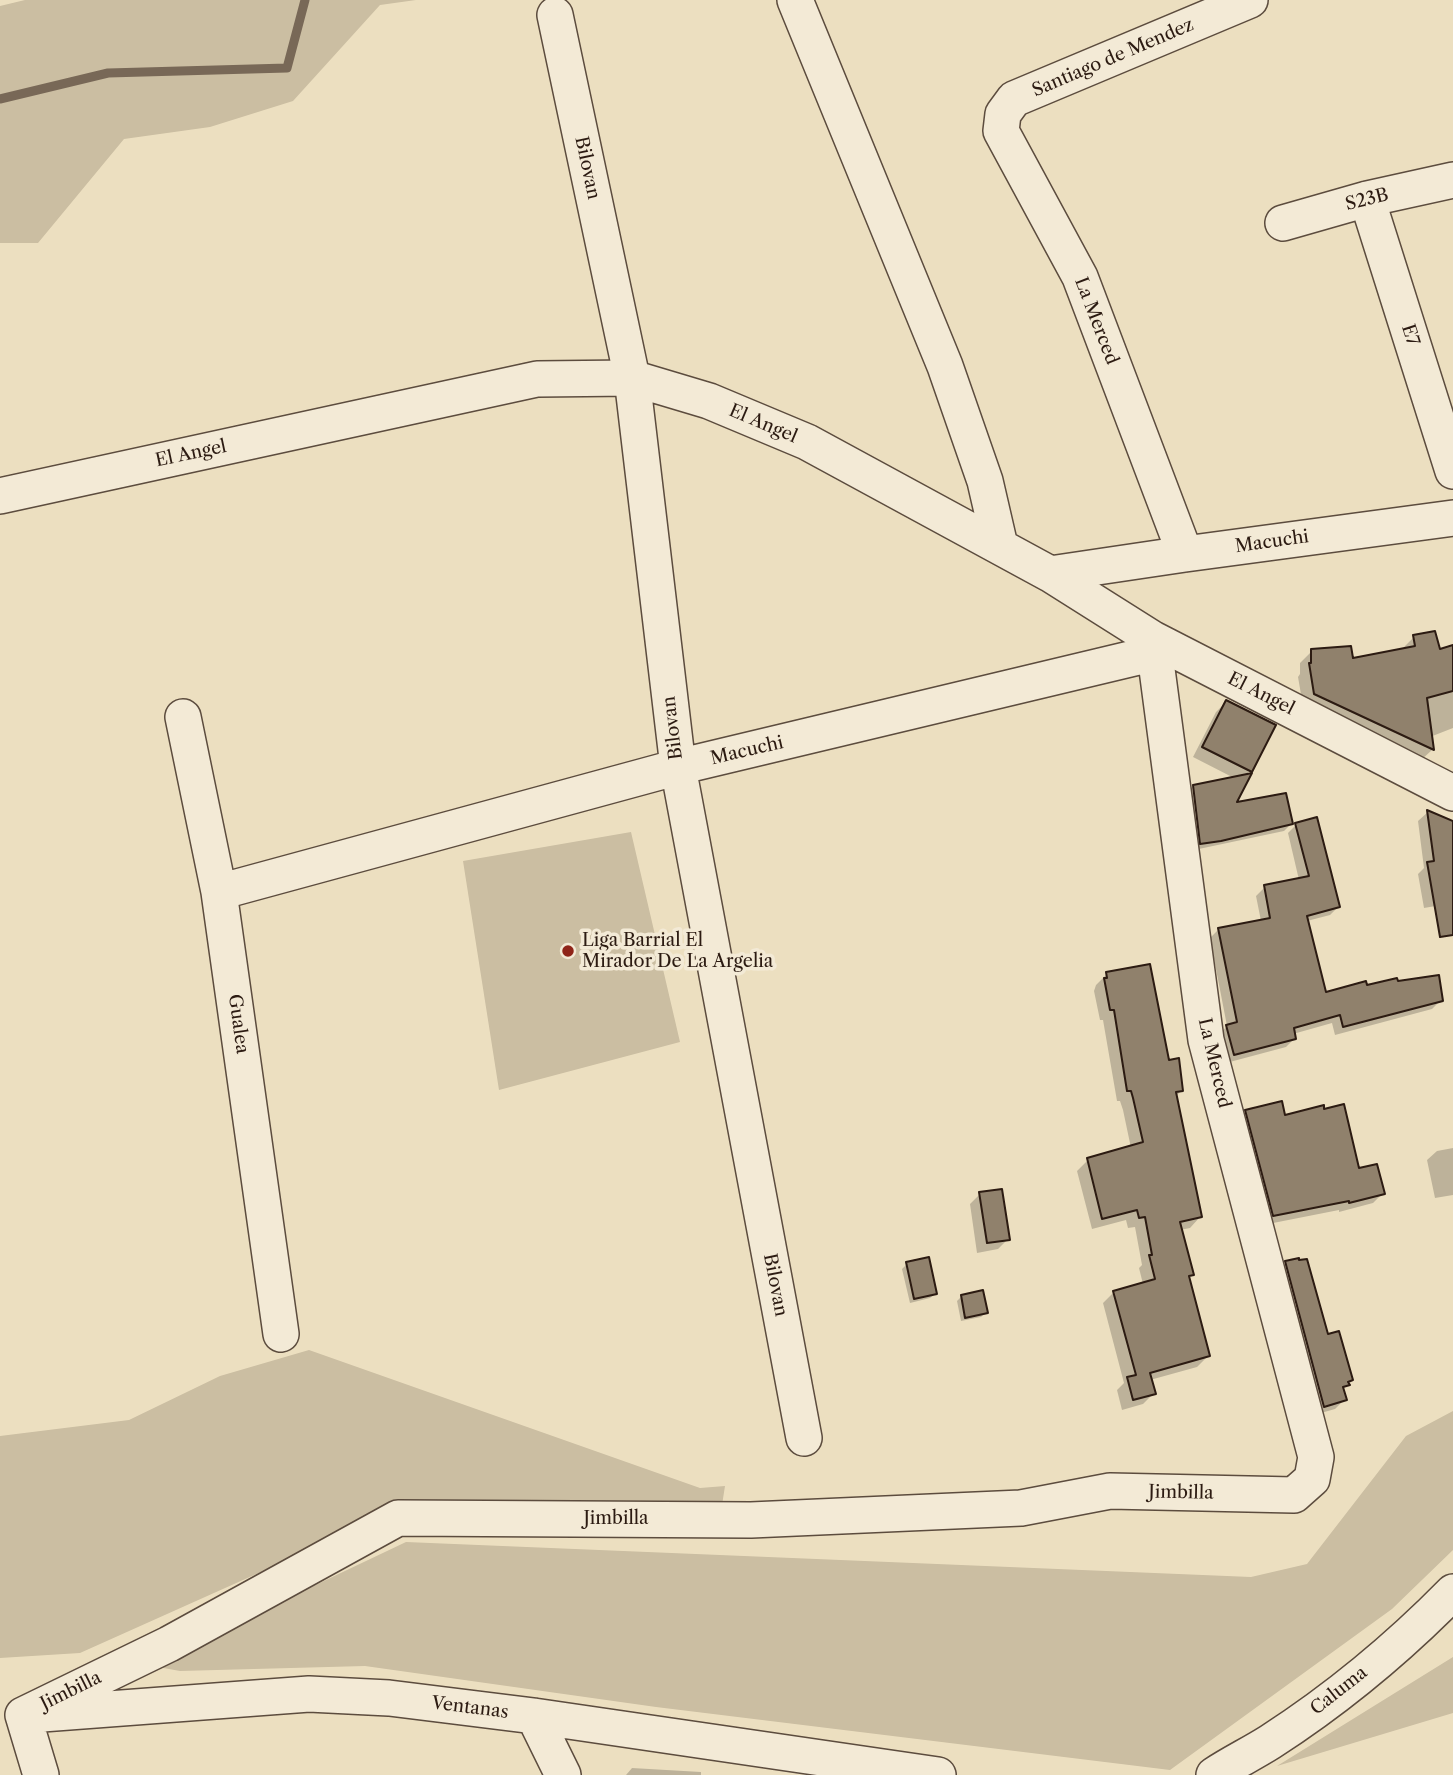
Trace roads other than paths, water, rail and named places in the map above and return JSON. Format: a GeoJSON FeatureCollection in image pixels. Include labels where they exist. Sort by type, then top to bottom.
{"type":"FeatureCollection","features":[{"type":"Feature","properties":{"kind":"street"},"geometry":{"type":"LineString","coordinates":[[795,0],[945,366],[985,481],[1000,546]]}},
{"type":"Feature","properties":{"kind":"street","name":"Santiago de Mendez"},"geometry":{"type":"LineString","coordinates":[[1014,99],[1250,0]]}},
{"type":"Feature","properties":{"kind":"street","name":"Bilovan"},"geometry":{"type":"LineString","coordinates":[[555,15],[632,378],[678,767],[804,1438]]}},
{"type":"Feature","properties":{"kind":"street","name":"La Merced"},"geometry":{"type":"LineString","coordinates":[[1014,99],[1003,114],[1001,131],[1080,277],[1185,554]]}},
{"type":"Feature","properties":{"kind":"street","name":"S23B"},"geometry":{"type":"LineString","coordinates":[[1283,223],[1367,199],[1453,180]]}},
{"type":"Feature","properties":{"kind":"street","name":"E7"},"geometry":{"type":"LineString","coordinates":[[1367,199],[1453,471]]}},
{"type":"Feature","properties":{"kind":"street","name":"El Angel"},"geometry":{"type":"LineString","coordinates":[[0,496],[537,379],[632,378],[709,401],[807,442],[1050,575],[1154,646],[1453,793]]}},
{"type":"Feature","properties":{"kind":"street","name":"Macuchi"},"geometry":{"type":"LineString","coordinates":[[1050,575],[1453,518]]}},
{"type":"Feature","properties":{"kind":"street","name":"La Merced"},"geometry":{"type":"LineString","coordinates":[[1154,646],[1206,1040],[1316,1457],[1312,1479]]}},
{"type":"Feature","properties":{"kind":"street","name":"Macuchi"},"geometry":{"type":"LineString","coordinates":[[219,892],[678,767],[1154,646]]}},
{"type":"Feature","properties":{"kind":"street","name":"Gualea"},"geometry":{"type":"LineString","coordinates":[[183,717],[219,892],[281,1334]]}},
{"type":"Feature","properties":{"kind":"street","name":"Jimbilla"},"geometry":{"type":"LineString","coordinates":[[41,1775],[12,1714],[169,1644],[398,1518],[778,1518],[1021,1508],[1110,1491],[1294,1495],[1312,1479]]}},
{"type":"Feature","properties":{"kind":"street","name":"Caluma"},"geometry":{"type":"LineString","coordinates":[[1214,1775],[1269,1743],[1348,1686],[1430,1616],[1453,1592]]}},
{"type":"Feature","properties":{"kind":"street","name":"Ventanas"},"geometry":{"type":"LineString","coordinates":[[12,1714],[309,1694],[389,1698],[534,1716],[938,1775]]}},
{"type":"Feature","properties":{"kind":"street"},"geometry":{"type":"LineString","coordinates":[[534,1716],[563,1775]]}},
{"type":"Feature","properties":{"kind":"waterway"},"geometry":{"type":"LineString","coordinates":[[0,99],[108,73],[287,68],[305,0]]}},
{"type":"Feature","properties":{"kind":"place","name":"Liga Barrial El Mirador De La Argelia"},"geometry":{"type":"Point","coordinates":[568,951]}}]}
